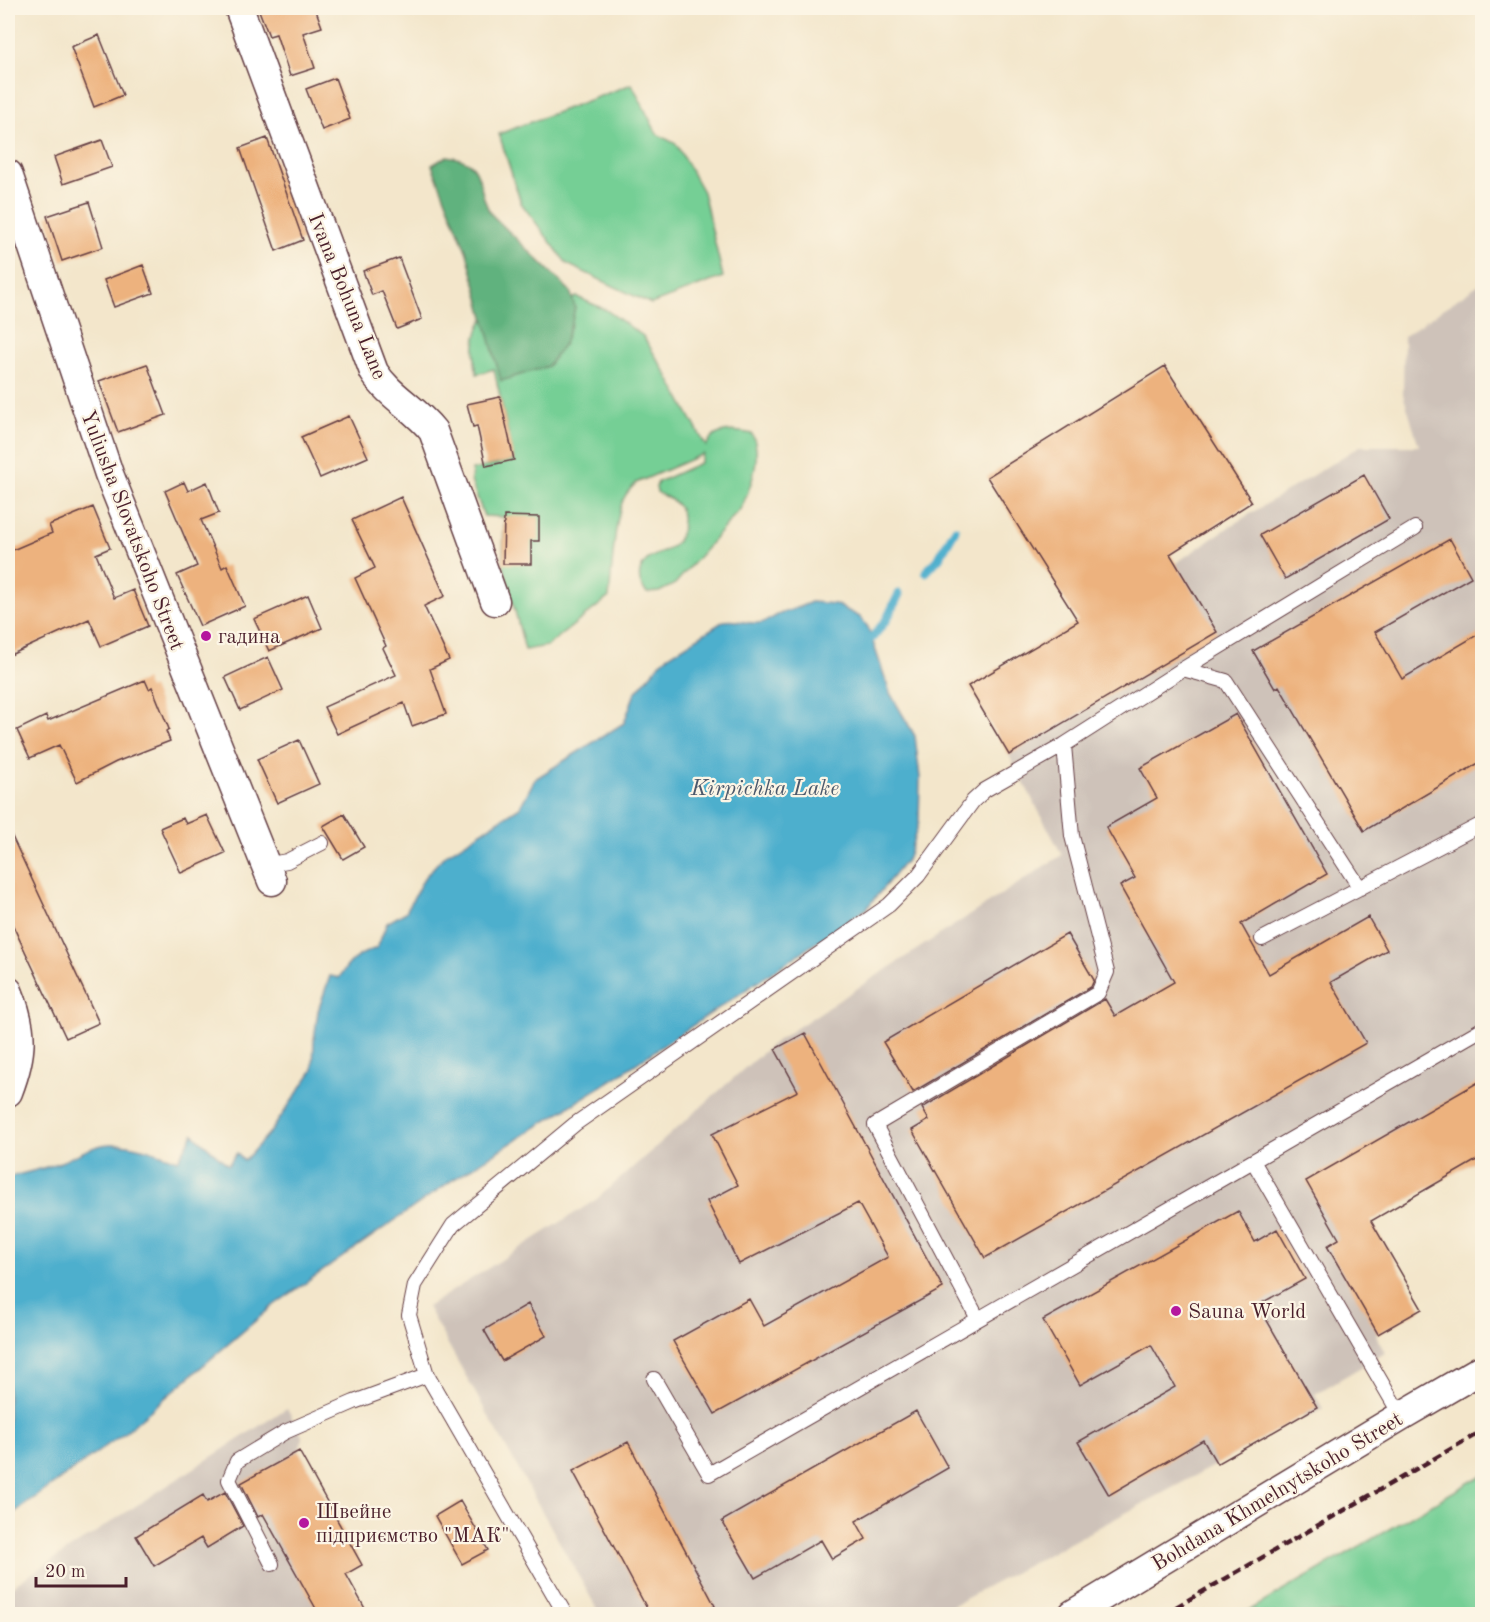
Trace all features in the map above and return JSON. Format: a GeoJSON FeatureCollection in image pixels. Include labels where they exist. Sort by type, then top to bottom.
{"type":"FeatureCollection","features":[{"type":"Feature","properties":{"kind":"street","name":"Ivana Bohuna Lane"},"geometry":{"type":"LineString","coordinates":[[239,8],[374,372],[382,386],[421,417],[433,431],[495,601]]}},
{"type":"Feature","properties":{"kind":"street","name":"Yuliusha Slovatskoho Street"},"geometry":{"type":"LineString","coordinates":[[8,174],[109,474],[269,873]]}},
{"type":"Feature","properties":{"kind":"street"},"geometry":{"type":"LineString","coordinates":[[8,991],[21,1040],[16,1071],[8,1092]]}},
{"type":"Feature","properties":{"kind":"street","name":"Bohdana Khmelnytskoho Street"},"geometry":{"type":"LineString","coordinates":[[1073,1614],[1482,1369]]}},
{"type":"Feature","properties":{"kind":"lane"},"geometry":{"type":"LineString","coordinates":[[565,1614],[427,1375],[409,1315],[415,1285],[453,1225],[575,1124],[889,905],[918,876],[973,801],[985,790],[1064,745],[1183,669],[1415,528]]}},
{"type":"Feature","properties":{"kind":"lane"},"geometry":{"type":"LineString","coordinates":[[1183,669],[1226,681],[1360,888]]}},
{"type":"Feature","properties":{"kind":"lane"},"geometry":{"type":"LineString","coordinates":[[978,1319],[875,1125],[1098,993],[1107,972],[1072,836],[1064,745]]}},
{"type":"Feature","properties":{"kind":"lane"},"geometry":{"type":"LineString","coordinates":[[1262,939],[1482,824]]}},
{"type":"Feature","properties":{"kind":"lane"},"geometry":{"type":"LineString","coordinates":[[269,873],[286,861],[322,843]]}},
{"type":"Feature","properties":{"kind":"lane"},"geometry":{"type":"LineString","coordinates":[[654,1379],[709,1474],[1482,1029]]}},
{"type":"Feature","properties":{"kind":"lane"},"geometry":{"type":"LineString","coordinates":[[1253,1161],[1401,1416]]}},
{"type":"Feature","properties":{"kind":"lane"},"geometry":{"type":"LineString","coordinates":[[272,1563],[229,1480],[237,1461],[285,1432],[354,1402],[427,1375]]}},
{"type":"Feature","properties":{"kind":"shaded area"},"geometry":{"type":"Polygon","coordinates":[[[1482,282],[1482,1157],[1371,1221],[1422,1309],[1376,1335],[1385,1353],[1315,1394],[1323,1409],[1306,1418],[1304,1415],[937,1614],[600,1614],[427,1307],[597,1199],[772,1044],[1062,855],[1009,755],[968,686],[1176,563],[1229,527],[1360,446],[1419,446],[1403,394],[1404,336],[1482,282]]]}},
{"type":"Feature","properties":{"kind":"shaded area"},"geometry":{"type":"Polygon","coordinates":[[[287,1408],[303,1438],[299,1451],[362,1565],[346,1574],[368,1614],[8,1614],[8,1589],[287,1408]]]}},
{"type":"Feature","properties":{"kind":"green space"},"geometry":{"type":"Polygon","coordinates":[[[632,84],[657,134],[676,144],[703,192],[723,277],[651,304],[567,264],[521,203],[499,134],[632,84]]]}},
{"type":"Feature","properties":{"kind":"green space"},"geometry":{"type":"Polygon","coordinates":[[[447,156],[460,159],[475,169],[491,214],[570,291],[575,307],[572,322],[564,344],[548,366],[501,381],[467,253],[432,165],[447,156]]]}},
{"type":"Feature","properties":{"kind":"green space"},"geometry":{"type":"Polygon","coordinates":[[[577,297],[606,310],[643,336],[706,446],[719,433],[732,431],[752,434],[756,462],[752,481],[741,508],[675,584],[659,592],[647,593],[640,584],[640,572],[646,561],[675,544],[680,536],[682,517],[680,508],[657,492],[656,487],[658,482],[700,463],[703,454],[636,483],[624,498],[618,519],[609,597],[547,646],[525,650],[503,564],[504,517],[484,516],[471,481],[472,470],[514,460],[494,369],[477,374],[476,339],[483,320],[577,297]]]}},
{"type":"Feature","properties":{"kind":"green space"},"geometry":{"type":"Polygon","coordinates":[[[1482,1475],[1482,1614],[1243,1614],[1482,1475]]]}},
{"type":"Feature","properties":{"kind":"water","name":"Kirpichka Lake"},"geometry":{"type":"Polygon","coordinates":[[[811,602],[835,604],[860,617],[868,627],[890,693],[915,736],[920,778],[919,822],[908,858],[866,909],[616,1077],[454,1179],[274,1305],[124,1433],[8,1517],[8,1177],[48,1167],[94,1147],[107,1144],[139,1147],[178,1160],[193,1134],[228,1165],[237,1153],[244,1161],[272,1130],[313,1070],[318,1011],[330,976],[339,978],[355,959],[377,948],[387,923],[406,912],[424,878],[444,856],[520,807],[535,779],[624,723],[635,693],[664,659],[724,621],[761,623],[811,602]]]}},
{"type":"Feature","properties":{"kind":"building"},"geometry":{"type":"Polygon","coordinates":[[[258,8],[315,8],[322,27],[303,33],[315,68],[290,76],[276,34],[269,36],[258,8]]]}},
{"type":"Feature","properties":{"kind":"building"},"geometry":{"type":"Polygon","coordinates":[[[99,35],[123,95],[94,107],[71,47],[99,35]]]}},
{"type":"Feature","properties":{"kind":"building"},"geometry":{"type":"Polygon","coordinates":[[[335,78],[350,119],[322,130],[306,89],[335,78]]]}},
{"type":"Feature","properties":{"kind":"building"},"geometry":{"type":"Polygon","coordinates":[[[267,138],[303,240],[276,251],[240,148],[267,138]]]}},
{"type":"Feature","properties":{"kind":"building"},"geometry":{"type":"Polygon","coordinates":[[[102,140],[112,167],[63,184],[54,157],[102,140]]]}},
{"type":"Feature","properties":{"kind":"building"},"geometry":{"type":"Polygon","coordinates":[[[89,202],[103,247],[62,261],[47,216],[89,202]]]}},
{"type":"Feature","properties":{"kind":"building"},"geometry":{"type":"Polygon","coordinates":[[[399,258],[422,319],[397,329],[382,291],[372,295],[363,271],[399,258]]]}},
{"type":"Feature","properties":{"kind":"building"},"geometry":{"type":"Polygon","coordinates":[[[143,265],[153,293],[114,307],[104,280],[143,265]]]}},
{"type":"Feature","properties":{"kind":"building"},"geometry":{"type":"Polygon","coordinates":[[[147,364],[166,415],[118,432],[99,381],[147,364]]]}},
{"type":"Feature","properties":{"kind":"building"},"geometry":{"type":"Polygon","coordinates":[[[1165,366],[1252,502],[1170,554],[1217,632],[1009,755],[968,686],[1078,621],[987,477],[1165,366]]]}},
{"type":"Feature","properties":{"kind":"building"},"geometry":{"type":"Polygon","coordinates":[[[500,397],[514,460],[486,466],[477,426],[473,427],[467,404],[500,397]]]}},
{"type":"Feature","properties":{"kind":"building"},"geometry":{"type":"Polygon","coordinates":[[[349,416],[368,457],[320,478],[301,437],[349,416]]]}},
{"type":"Feature","properties":{"kind":"building"},"geometry":{"type":"Polygon","coordinates":[[[1364,475],[1389,519],[1285,579],[1260,535],[1364,475]]]}},
{"type":"Feature","properties":{"kind":"building"},"geometry":{"type":"Polygon","coordinates":[[[184,482],[188,491],[207,482],[219,513],[201,520],[222,568],[227,565],[245,606],[200,626],[177,575],[197,566],[165,491],[184,482]]]}},
{"type":"Feature","properties":{"kind":"building"},"geometry":{"type":"Polygon","coordinates":[[[401,497],[445,596],[424,606],[449,660],[430,669],[446,714],[412,726],[404,703],[337,734],[324,707],[396,675],[383,648],[386,646],[355,578],[375,568],[352,520],[401,497]]]}},
{"type":"Feature","properties":{"kind":"building"},"geometry":{"type":"Polygon","coordinates":[[[93,507],[110,548],[96,554],[114,598],[133,590],[148,626],[101,646],[89,619],[8,656],[8,552],[52,533],[49,525],[93,507]]]}},
{"type":"Feature","properties":{"kind":"building"},"geometry":{"type":"Polygon","coordinates":[[[504,516],[539,517],[539,541],[531,541],[531,564],[503,564],[504,516]]]}},
{"type":"Feature","properties":{"kind":"building"},"geometry":{"type":"Polygon","coordinates":[[[1450,539],[1471,577],[1375,632],[1402,679],[1482,632],[1482,761],[1364,831],[1279,686],[1275,689],[1253,651],[1450,539]]]}},
{"type":"Feature","properties":{"kind":"building"},"geometry":{"type":"Polygon","coordinates":[[[308,595],[322,628],[269,651],[254,619],[308,595]]]}},
{"type":"Feature","properties":{"kind":"building"},"geometry":{"type":"Polygon","coordinates":[[[268,657],[283,690],[240,710],[225,677],[268,657]]]}},
{"type":"Feature","properties":{"kind":"building"},"geometry":{"type":"Polygon","coordinates":[[[145,680],[149,689],[152,687],[169,729],[166,731],[170,741],[116,762],[77,782],[59,745],[30,758],[17,730],[46,716],[48,721],[145,680]]]}},
{"type":"Feature","properties":{"kind":"building"},"geometry":{"type":"Polygon","coordinates":[[[1236,714],[1327,874],[1241,924],[1269,974],[1368,917],[1387,950],[1331,982],[1366,1043],[985,1258],[912,1130],[929,1120],[922,1108],[1105,999],[1115,1016],[1174,982],[1120,886],[1135,878],[1106,827],[1157,798],[1140,768],[1236,714]]]}},
{"type":"Feature","properties":{"kind":"building"},"geometry":{"type":"Polygon","coordinates":[[[299,740],[319,784],[277,803],[257,759],[299,740]]]}},
{"type":"Feature","properties":{"kind":"building"},"geometry":{"type":"Polygon","coordinates":[[[344,814],[364,847],[343,859],[323,826],[344,814]]]}},
{"type":"Feature","properties":{"kind":"building"},"geometry":{"type":"Polygon","coordinates":[[[207,815],[225,853],[181,873],[160,828],[183,818],[186,824],[207,815]]]}},
{"type":"Feature","properties":{"kind":"building"},"geometry":{"type":"Polygon","coordinates":[[[8,828],[99,1023],[66,1038],[8,915],[8,828]]]}},
{"type":"Feature","properties":{"kind":"building"},"geometry":{"type":"Polygon","coordinates":[[[1067,934],[1094,980],[1091,987],[913,1092],[883,1042],[1067,934]]]}},
{"type":"Feature","properties":{"kind":"building"},"geometry":{"type":"Polygon","coordinates":[[[805,1033],[943,1288],[715,1414],[673,1341],[749,1299],[764,1326],[888,1257],[858,1203],[739,1264],[707,1201],[738,1185],[712,1134],[798,1091],[775,1049],[805,1033]]]}},
{"type":"Feature","properties":{"kind":"building"},"geometry":{"type":"Polygon","coordinates":[[[1482,1080],[1482,1157],[1371,1221],[1422,1309],[1378,1334],[1327,1246],[1339,1239],[1306,1181],[1482,1080]]]}},
{"type":"Feature","properties":{"kind":"building"},"geometry":{"type":"Polygon","coordinates":[[[1238,1211],[1255,1242],[1277,1229],[1305,1279],[1258,1305],[1317,1407],[1217,1464],[1203,1440],[1109,1495],[1078,1442],[1175,1387],[1151,1345],[1080,1385],[1043,1320],[1238,1211]]]}},
{"type":"Feature","properties":{"kind":"building"},"geometry":{"type":"Polygon","coordinates":[[[528,1304],[546,1336],[502,1361],[484,1330],[528,1304]]]}},
{"type":"Feature","properties":{"kind":"building"},"geometry":{"type":"Polygon","coordinates":[[[916,1411],[948,1468],[856,1521],[866,1539],[832,1559],[821,1540],[755,1578],[722,1521],[916,1411]]]}},
{"type":"Feature","properties":{"kind":"building"},"geometry":{"type":"Polygon","coordinates":[[[628,1442],[715,1606],[700,1614],[650,1614],[573,1471],[628,1442]]]}},
{"type":"Feature","properties":{"kind":"building","name":"Швейне підприємство \"МАК\""},"geometry":{"type":"Polygon","coordinates":[[[299,1451],[362,1565],[346,1574],[368,1614],[319,1614],[263,1514],[258,1517],[241,1483],[299,1451]]]}},
{"type":"Feature","properties":{"kind":"building"},"geometry":{"type":"Polygon","coordinates":[[[225,1492],[243,1526],[207,1548],[201,1538],[154,1566],[136,1536],[203,1495],[207,1502],[225,1492]]]}},
{"type":"Feature","properties":{"kind":"building"},"geometry":{"type":"Polygon","coordinates":[[[460,1501],[488,1550],[462,1564],[435,1516],[460,1501]]]}},
{"type":"Feature","properties":{"kind":"waterway"},"geometry":{"type":"LineString","coordinates":[[926,572],[939,558],[955,530]]}},
{"type":"Feature","properties":{"kind":"waterway"},"geometry":{"type":"LineString","coordinates":[[872,638],[887,619],[899,594]]}},
{"type":"Feature","properties":{"kind":"railway"},"geometry":{"type":"LineString","coordinates":[[1164,1614],[1482,1431]]}},
{"type":"Feature","properties":{"kind":"place","name":"гадина"},"geometry":{"type":"Point","coordinates":[206,636]}},
{"type":"Feature","properties":{"kind":"place","name":"Sauna World"},"geometry":{"type":"Point","coordinates":[1176,1311]}},
{"type":"Feature","properties":{"kind":"place","name":"Швейне підприємство \"МАК\""},"geometry":{"type":"Point","coordinates":[304,1523]}}]}
